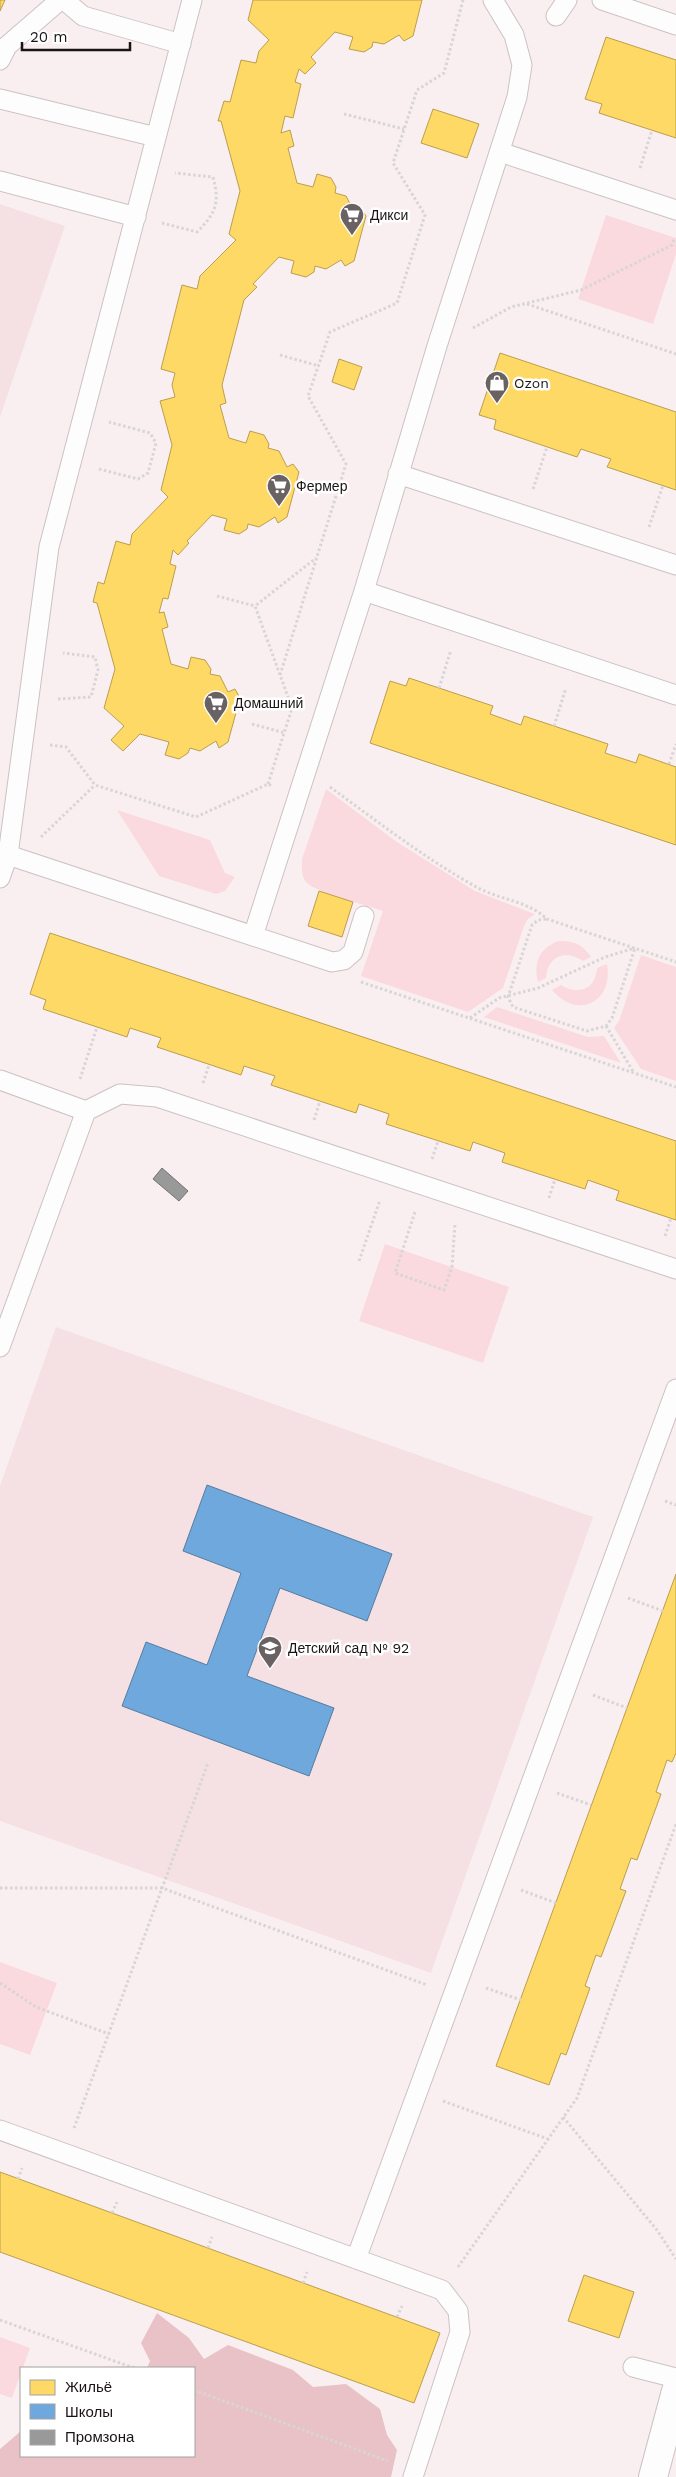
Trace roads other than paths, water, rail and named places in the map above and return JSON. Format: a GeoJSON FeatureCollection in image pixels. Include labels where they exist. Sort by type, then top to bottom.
{"type":"FeatureCollection","features":[{"type":"Feature","properties":{"kind":"street"},"geometry":{"type":"LineString","coordinates":[[653,2477],[676,2390]]}},
{"type":"Feature","properties":{"kind":"lane"},"geometry":{"type":"LineString","coordinates":[[0,60],[7,46],[60,0]]}},
{"type":"Feature","properties":{"kind":"lane"},"geometry":{"type":"LineString","coordinates":[[64,0],[83,16],[181,44]]}},
{"type":"Feature","properties":{"kind":"lane"},"geometry":{"type":"LineString","coordinates":[[0,878],[13,857],[49,547],[192,0]]}},
{"type":"Feature","properties":{"kind":"lane"},"geometry":{"type":"LineString","coordinates":[[253,936],[364,591],[398,474],[517,97],[522,65],[514,35],[493,0]]}},
{"type":"Feature","properties":{"kind":"lane"},"geometry":{"type":"LineString","coordinates":[[556,16],[567,0]]}},
{"type":"Feature","properties":{"kind":"lane"},"geometry":{"type":"LineString","coordinates":[[602,0],[676,25]]}},
{"type":"Feature","properties":{"kind":"lane"},"geometry":{"type":"LineString","coordinates":[[0,99],[156,137]]}},
{"type":"Feature","properties":{"kind":"lane"},"geometry":{"type":"LineString","coordinates":[[500,152],[676,210]]}},
{"type":"Feature","properties":{"kind":"lane"},"geometry":{"type":"LineString","coordinates":[[0,181],[136,217]]}},
{"type":"Feature","properties":{"kind":"lane"},"geometry":{"type":"LineString","coordinates":[[398,474],[676,565]]}},
{"type":"Feature","properties":{"kind":"lane"},"geometry":{"type":"LineString","coordinates":[[364,591],[676,695]]}},
{"type":"Feature","properties":{"kind":"lane"},"geometry":{"type":"LineString","coordinates":[[13,857],[332,962],[344,960],[353,952],[364,916]]}},
{"type":"Feature","properties":{"kind":"lane"},"geometry":{"type":"LineString","coordinates":[[0,1080],[78,1108],[120,1094],[157,1097],[676,1270]]}},
{"type":"Feature","properties":{"kind":"lane"},"geometry":{"type":"LineString","coordinates":[[0,1347],[78,1108]]}},
{"type":"Feature","properties":{"kind":"lane"},"geometry":{"type":"LineString","coordinates":[[356,2259],[676,1389]]}},
{"type":"Feature","properties":{"kind":"lane"},"geometry":{"type":"LineString","coordinates":[[0,2130],[442,2290],[458,2311],[460,2332],[414,2474]]}},
{"type":"Feature","properties":{"kind":"lane"},"geometry":{"type":"LineString","coordinates":[[633,2366],[676,2378]]}},
{"type":"Feature","properties":{"kind":"place","name":"Дикси"},"geometry":{"type":"Point","coordinates":[352,236]}},
{"type":"Feature","properties":{"kind":"place","name":"Ozon"},"geometry":{"type":"Point","coordinates":[497,404]}},
{"type":"Feature","properties":{"kind":"place","name":"Фермер"},"geometry":{"type":"Point","coordinates":[279,507]}},
{"type":"Feature","properties":{"kind":"place","name":"Домашний"},"geometry":{"type":"Point","coordinates":[216,724]}},
{"type":"Feature","properties":{"kind":"place","name":"Детский сад № 92"},"geometry":{"type":"Point","coordinates":[270,1669]}}]}
